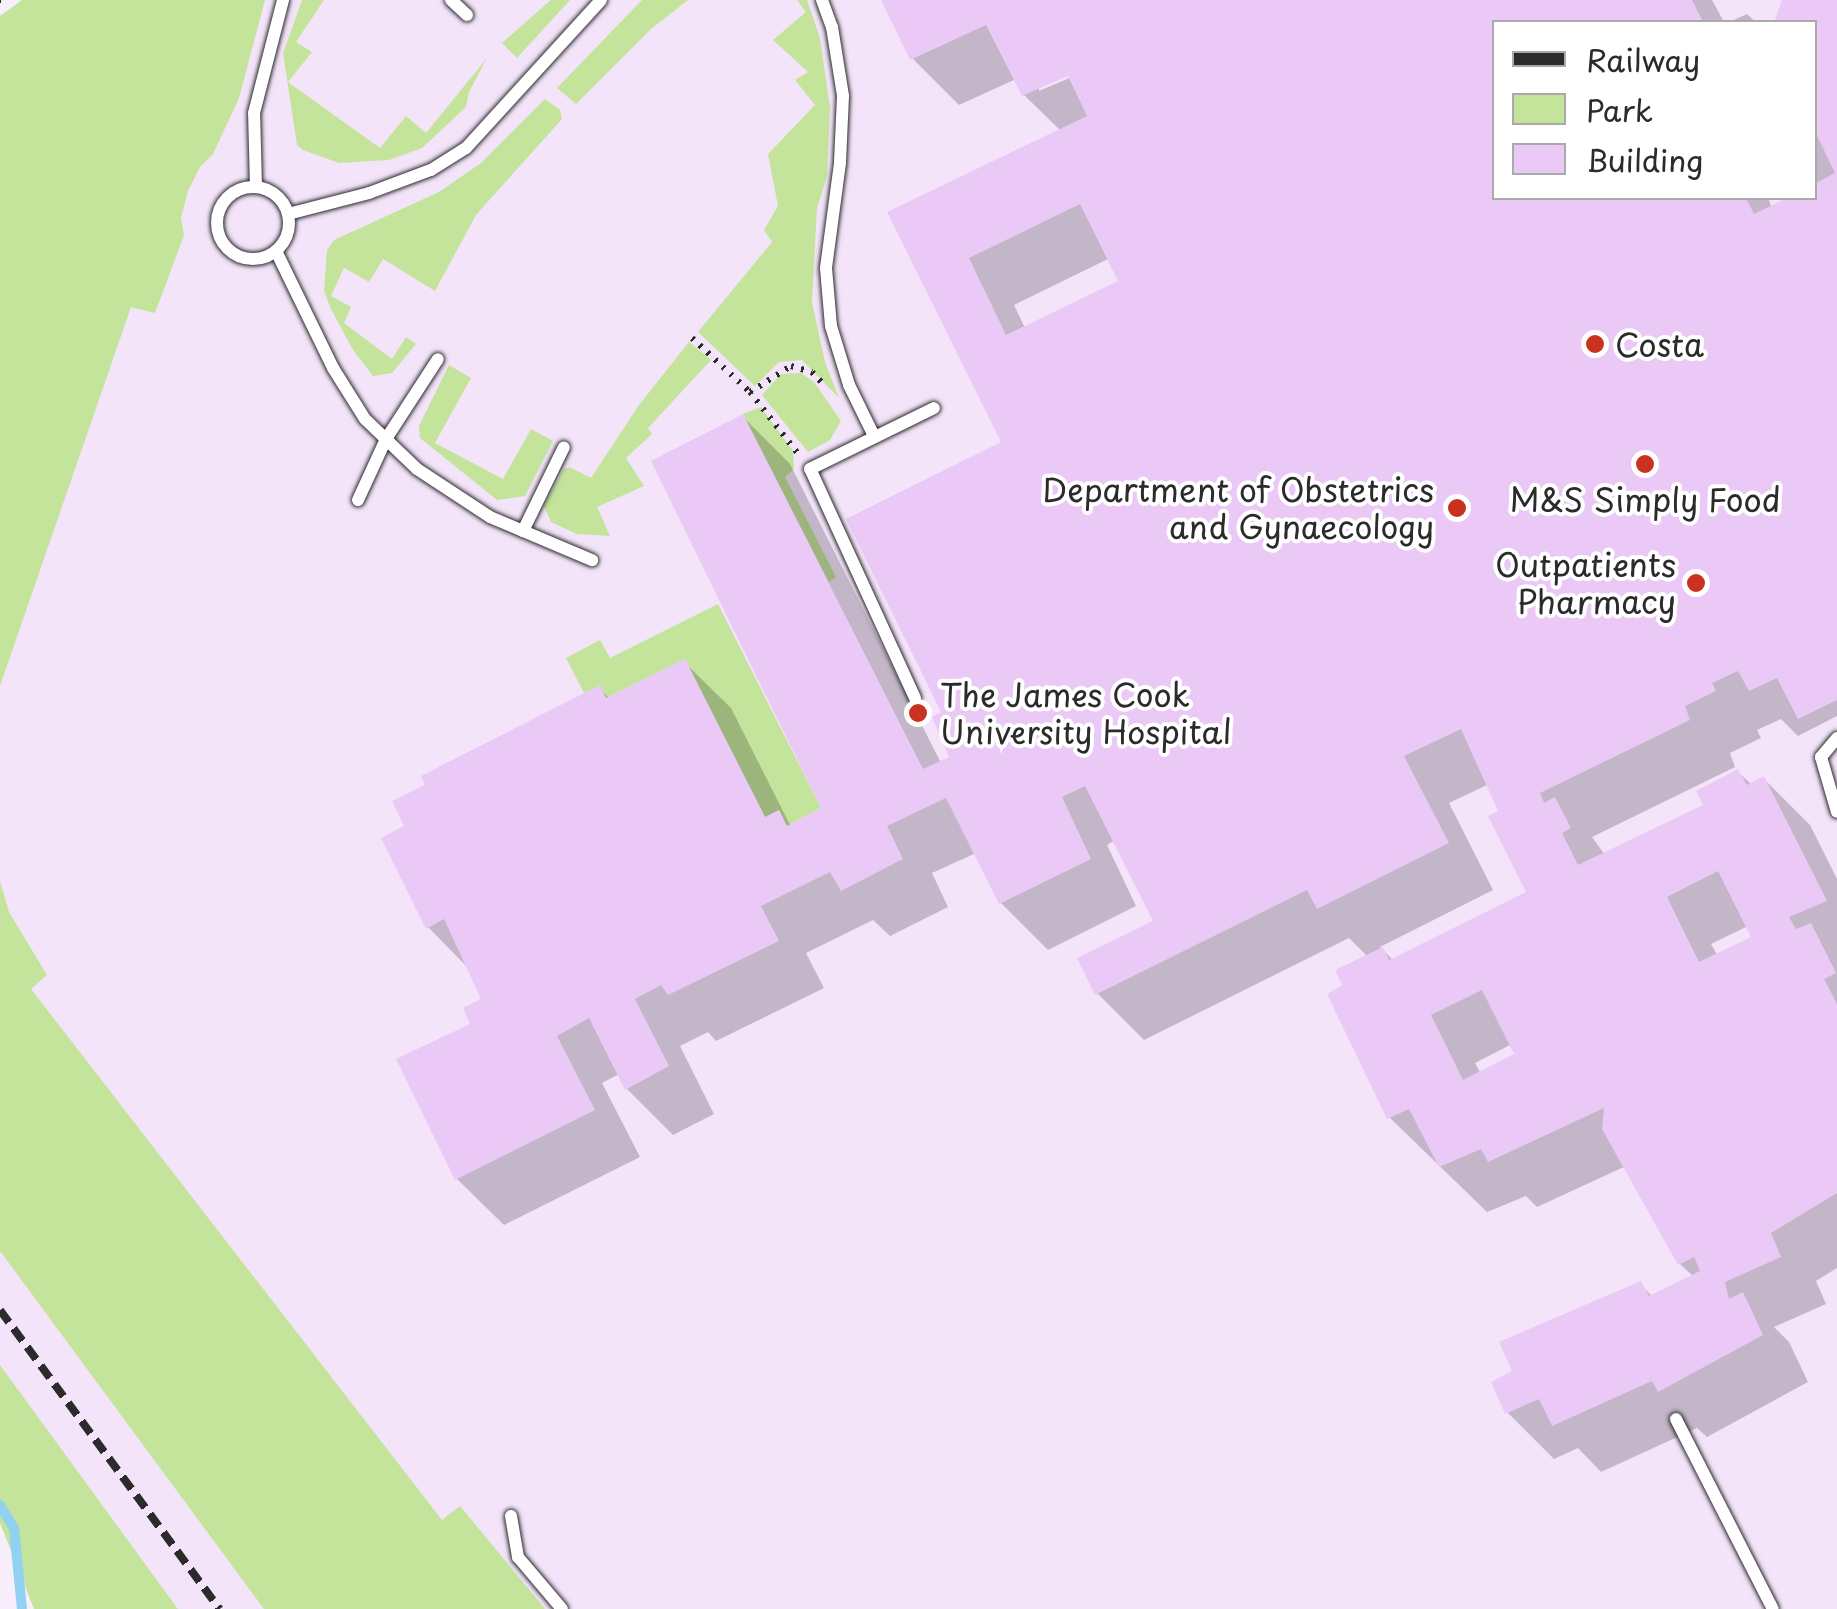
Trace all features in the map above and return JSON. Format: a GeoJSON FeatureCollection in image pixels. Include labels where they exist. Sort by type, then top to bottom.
{"type":"FeatureCollection","features":[{"type":"Feature","properties":{"kind":"lane"},"geometry":{"type":"LineString","coordinates":[[256,187],[254,113],[283,0]]}},
{"type":"Feature","properties":{"kind":"lane"},"geometry":{"type":"LineString","coordinates":[[451,0],[467,15]]}},
{"type":"Feature","properties":{"kind":"lane"},"geometry":{"type":"LineString","coordinates":[[288,214],[369,193],[430,170],[466,148],[601,0]]}},
{"type":"Feature","properties":{"kind":"lane"},"geometry":{"type":"LineString","coordinates":[[822,0],[832,27],[843,96],[840,163],[826,268],[831,326],[849,385],[874,436]]}},
{"type":"Feature","properties":{"kind":"lane"},"geometry":{"type":"LineString","coordinates":[[256,187],[268,190],[288,214],[289,227],[276,251],[262,258],[246,259],[222,241],[219,212],[229,197],[256,187]]}},
{"type":"Feature","properties":{"kind":"lane"},"geometry":{"type":"LineString","coordinates":[[276,251],[332,368],[366,419],[386,439],[417,469],[490,517],[592,560]]}},
{"type":"Feature","properties":{"kind":"lane"},"geometry":{"type":"LineString","coordinates":[[358,500],[386,439],[438,359]]}},
{"type":"Feature","properties":{"kind":"lane"},"geometry":{"type":"LineString","coordinates":[[914,698],[810,470],[934,408]]}},
{"type":"Feature","properties":{"kind":"lane"},"geometry":{"type":"LineString","coordinates":[[523,531],[564,447]]}},
{"type":"Feature","properties":{"kind":"lane"},"geometry":{"type":"LineString","coordinates":[[1837,738],[1821,757],[1837,812]]}},
{"type":"Feature","properties":{"kind":"lane"},"geometry":{"type":"LineString","coordinates":[[1676,1419],[1773,1609]]}},
{"type":"Feature","properties":{"kind":"lane"},"geometry":{"type":"LineString","coordinates":[[511,1516],[518,1557],[562,1609]]}},
{"type":"Feature","properties":{"kind":"path"},"geometry":{"type":"LineString","coordinates":[[692,338],[750,392],[810,470]]}},
{"type":"Feature","properties":{"kind":"path"},"geometry":{"type":"LineString","coordinates":[[750,392],[791,366],[812,372],[828,389]]}},
{"type":"Feature","properties":{"kind":"shaded area","name":"The James Cook University Hospital"},"geometry":{"type":"Polygon","coordinates":[[[22,0],[1837,0],[1837,1609],[178,1609],[0,1365],[0,16],[22,0]]]}},
{"type":"Feature","properties":{"kind":"green space"},"geometry":{"type":"Polygon","coordinates":[[[22,0],[265,0],[239,98],[213,154],[200,167],[188,191],[181,218],[184,235],[155,313],[131,307],[0,686],[0,16],[22,0]]]}},
{"type":"Feature","properties":{"kind":"green space"},"geometry":{"type":"Polygon","coordinates":[[[302,0],[324,0],[296,42],[312,52],[288,82],[380,148],[406,116],[426,133],[487,58],[469,92],[466,107],[422,148],[389,160],[339,163],[303,150],[297,145],[283,53],[302,0]]]}},
{"type":"Feature","properties":{"kind":"green space"},"geometry":{"type":"Polygon","coordinates":[[[551,0],[570,0],[517,58],[502,43],[551,0]]]}},
{"type":"Feature","properties":{"kind":"green space"},"geometry":{"type":"Polygon","coordinates":[[[642,0],[688,0],[651,29],[576,104],[557,88],[642,0]]]}},
{"type":"Feature","properties":{"kind":"green space"},"geometry":{"type":"Polygon","coordinates":[[[797,0],[807,0],[820,38],[830,107],[827,177],[817,208],[812,302],[825,362],[839,398],[802,360],[779,362],[755,386],[698,332],[772,242],[764,230],[778,206],[768,154],[815,105],[795,80],[808,72],[773,40],[806,12],[797,0]]]}},
{"type":"Feature","properties":{"kind":"green space"},"geometry":{"type":"Polygon","coordinates":[[[545,99],[560,110],[562,119],[476,215],[435,291],[383,259],[369,282],[344,268],[331,296],[351,307],[344,323],[392,359],[406,337],[416,344],[392,373],[373,376],[353,350],[324,291],[327,250],[334,240],[439,192],[481,163],[545,99]]]}},
{"type":"Feature","properties":{"kind":"green space"},"geometry":{"type":"Polygon","coordinates":[[[689,342],[711,360],[648,428],[652,434],[626,458],[644,486],[597,507],[610,536],[577,534],[551,522],[544,506],[564,469],[569,467],[591,478],[639,405],[689,342]]]}},
{"type":"Feature","properties":{"kind":"green space"},"geometry":{"type":"Polygon","coordinates":[[[449,365],[471,378],[435,443],[503,479],[531,429],[553,441],[525,496],[497,500],[420,438],[419,426],[449,365]]]}},
{"type":"Feature","properties":{"kind":"green space"},"geometry":{"type":"Polygon","coordinates":[[[801,373],[814,382],[841,421],[830,440],[808,452],[762,395],[781,374],[801,373]]]}},
{"type":"Feature","properties":{"kind":"green space"},"geometry":{"type":"Polygon","coordinates":[[[761,407],[793,451],[794,469],[785,477],[836,577],[829,582],[743,414],[761,407]]]}},
{"type":"Feature","properties":{"kind":"green space"},"geometry":{"type":"Polygon","coordinates":[[[718,604],[821,808],[787,826],[779,810],[765,817],[685,659],[606,698],[599,686],[584,693],[566,658],[600,640],[610,658],[718,604]]]}},
{"type":"Feature","properties":{"kind":"green space"},"geometry":{"type":"Polygon","coordinates":[[[0,881],[9,912],[47,975],[31,989],[442,1520],[460,1506],[545,1609],[264,1609],[0,1251],[0,881]]]}},
{"type":"Feature","properties":{"kind":"green space"},"geometry":{"type":"Polygon","coordinates":[[[0,1365],[178,1609],[34,1609],[0,1523],[0,1365]]]}},
{"type":"Feature","properties":{"kind":"building"},"geometry":{"type":"Polygon","coordinates":[[[881,0],[1692,0],[1702,20],[1492,20],[1492,200],[1747,200],[1754,214],[1783,200],[1817,200],[1817,182],[1835,173],[1817,135],[1817,20],[1775,20],[1782,0],[1837,0],[1837,700],[1798,719],[1777,678],[1749,691],[1738,671],[1712,683],[1716,691],[1685,706],[1690,720],[1540,793],[1544,803],[1555,797],[1571,828],[1562,833],[1578,865],[1703,805],[1696,791],[1738,769],[1747,785],[1764,776],[1827,901],[1789,917],[1796,929],[1811,923],[1836,973],[1824,979],[1837,1004],[1837,1193],[1771,1233],[1781,1257],[1725,1282],[1729,1299],[1743,1292],[1763,1335],[1658,1392],[1652,1381],[1552,1426],[1539,1399],[1505,1414],[1491,1382],[1512,1371],[1499,1342],[1641,1281],[1649,1296],[1700,1271],[1694,1257],[1678,1265],[1602,1129],[1604,1108],[1488,1162],[1481,1149],[1439,1167],[1409,1109],[1387,1119],[1327,994],[1342,985],[1335,970],[1383,947],[1389,960],[1526,892],[1488,816],[1498,811],[1461,729],[1404,756],[1449,843],[1317,909],[1307,890],[1095,995],[1077,958],[1153,921],[1085,786],[1062,797],[1091,859],[999,904],[946,798],[887,826],[903,859],[841,891],[830,872],[761,906],[779,941],[668,995],[661,985],[635,999],[669,1066],[625,1090],[589,1018],[557,1036],[595,1110],[455,1180],[396,1059],[470,1024],[463,1008],[481,999],[444,919],[426,929],[381,838],[404,826],[392,801],[425,785],[421,776],[600,685],[606,698],[685,659],[765,817],[779,810],[787,826],[821,808],[651,461],[743,414],[923,769],[949,757],[932,717],[941,712],[846,519],[1001,442],[887,212],[1087,116],[1068,76],[1022,96],[986,25],[910,60],[881,0]],[[1080,204],[969,258],[1006,335],[1118,281],[1080,204]],[[1718,871],[1667,897],[1699,962],[1751,937],[1718,871]],[[1482,990],[1431,1015],[1463,1080],[1514,1054],[1482,990]]]}},
{"type":"Feature","properties":{"kind":"waterway"},"geometry":{"type":"LineString","coordinates":[[0,1505],[14,1528],[22,1609]]}},
{"type":"Feature","properties":{"kind":"railway"},"geometry":{"type":"LineString","coordinates":[[0,1310],[220,1609]]}},
{"type":"Feature","properties":{"kind":"place","name":"Costa"},"geometry":{"type":"Point","coordinates":[1595,344]}},
{"type":"Feature","properties":{"kind":"place","name":"M&S Simply Food"},"geometry":{"type":"Point","coordinates":[1645,464]}},
{"type":"Feature","properties":{"kind":"place","name":"Department of Obstetrics and Gynaecology"},"geometry":{"type":"Point","coordinates":[1457,508]}},
{"type":"Feature","properties":{"kind":"place","name":"Outpatients Pharmacy"},"geometry":{"type":"Point","coordinates":[1696,583]}},
{"type":"Feature","properties":{"kind":"place","name":"The James Cook University Hospital"},"geometry":{"type":"Point","coordinates":[918,713]}}]}
